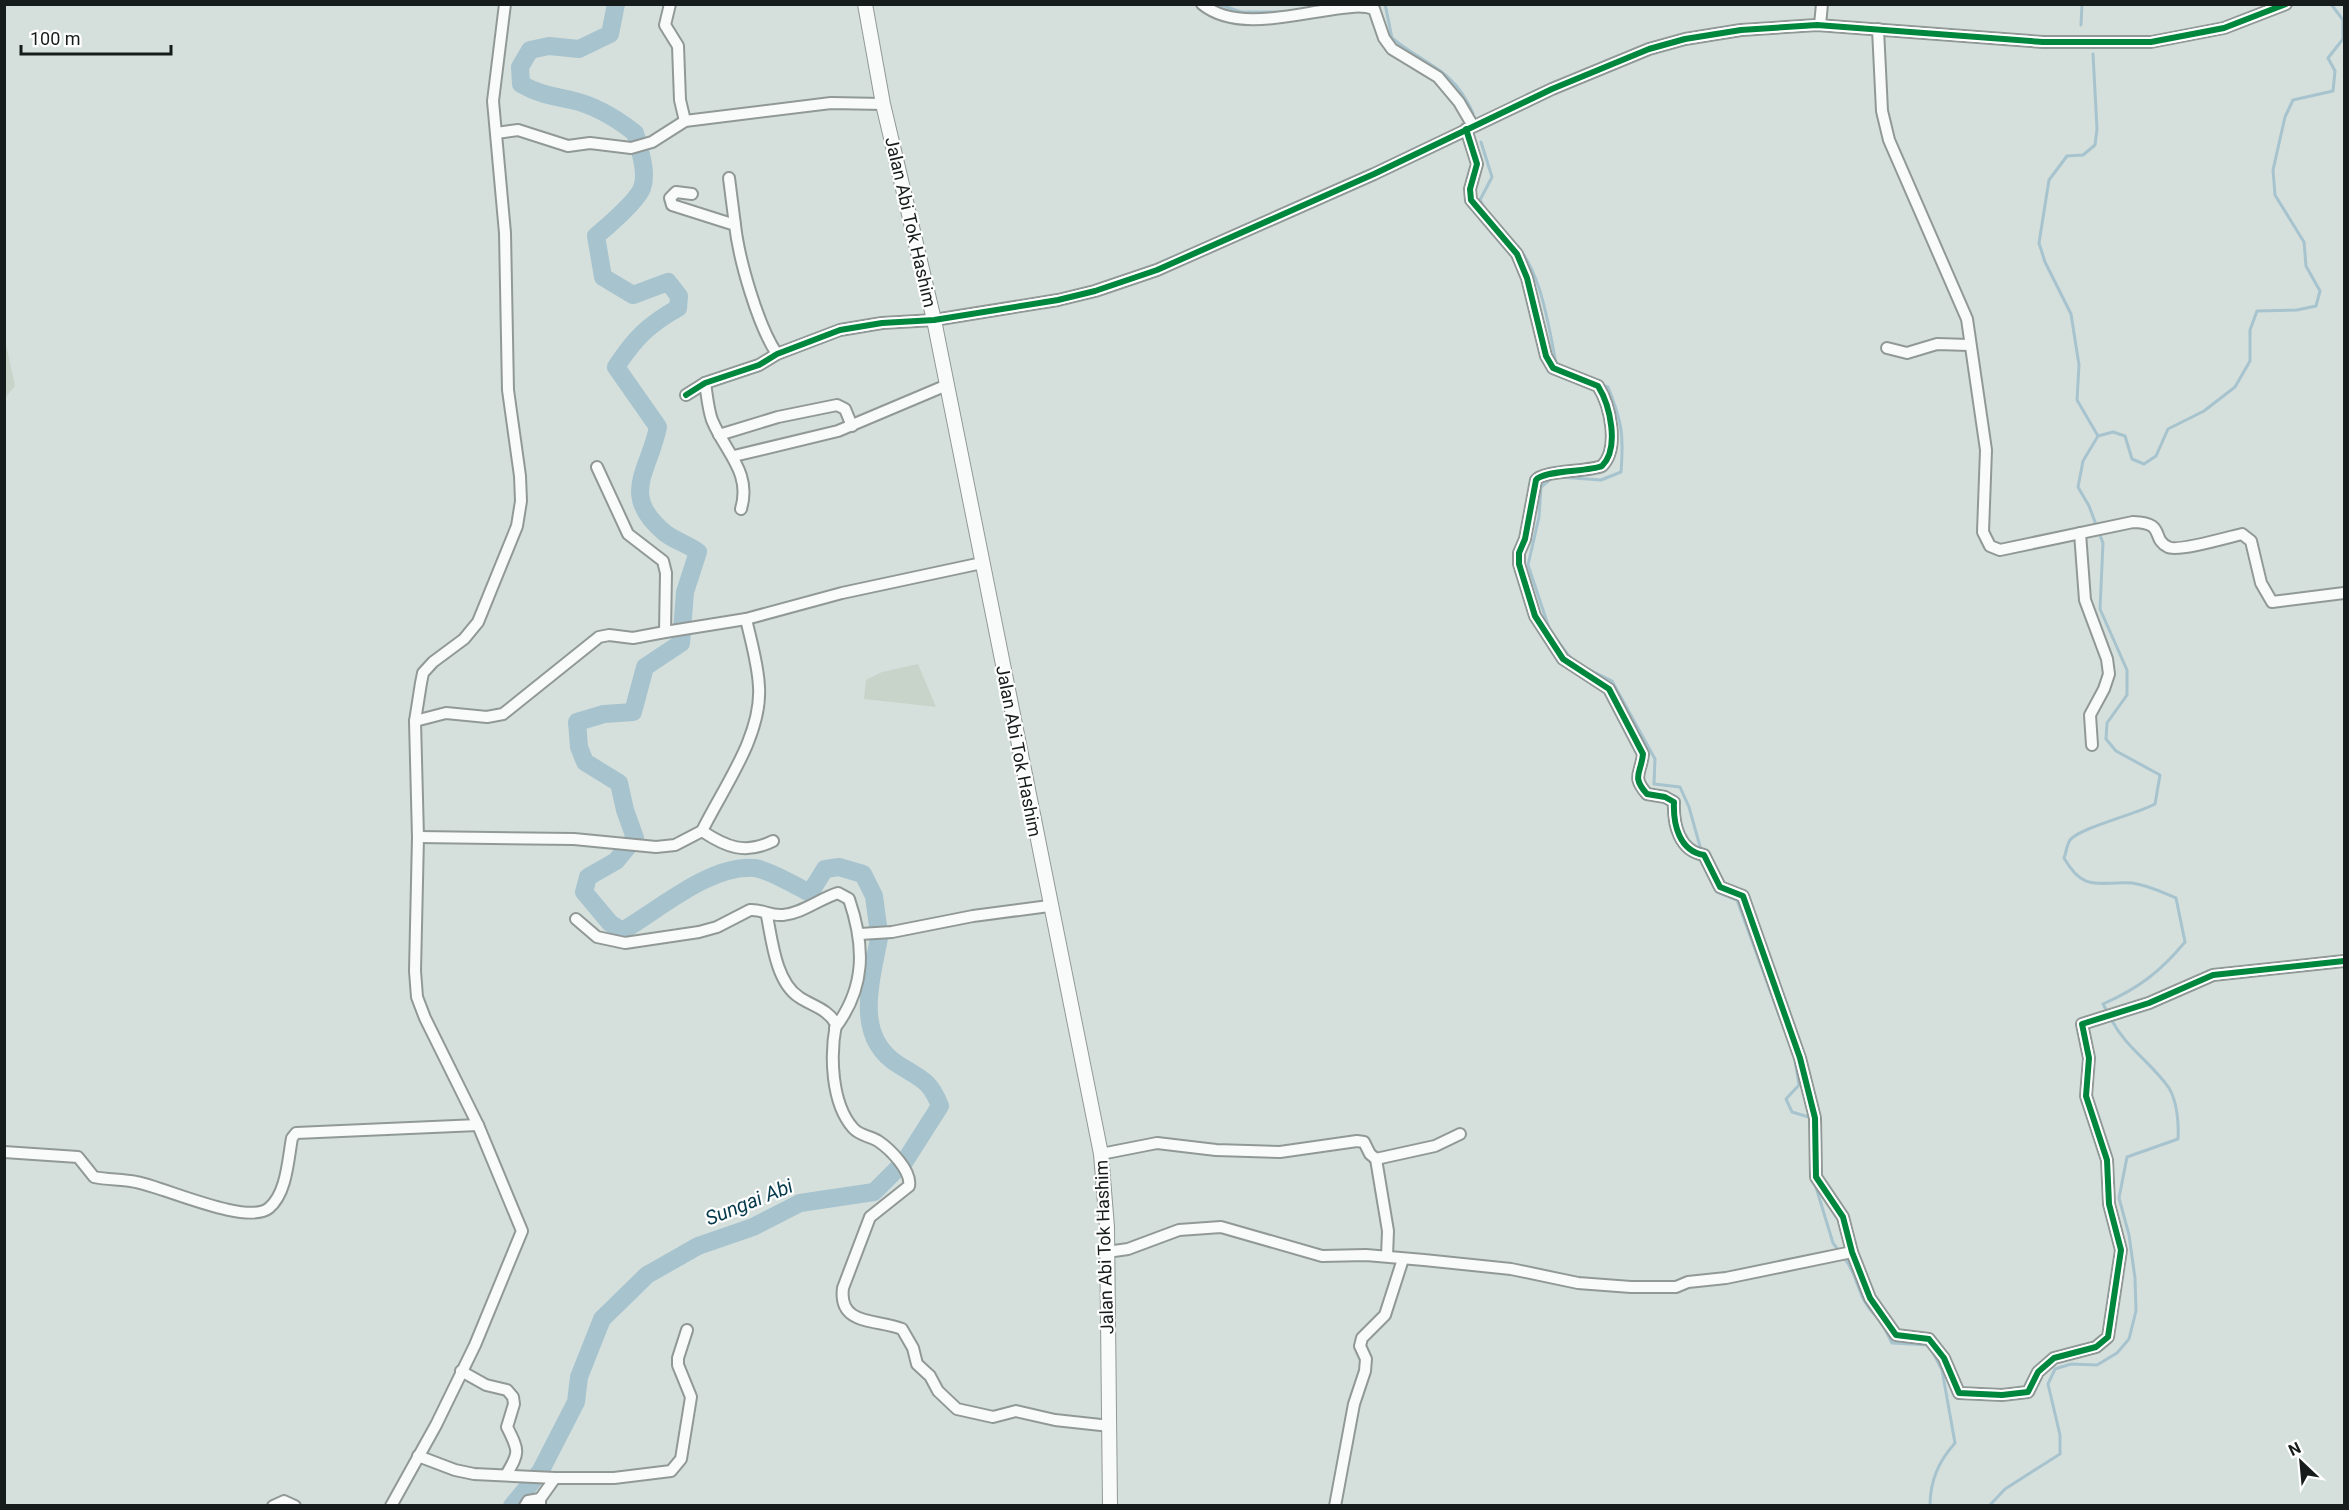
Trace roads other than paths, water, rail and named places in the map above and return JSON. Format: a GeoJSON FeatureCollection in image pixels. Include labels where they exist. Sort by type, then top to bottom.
{"type":"FeatureCollection","features":[{"type":"Feature","properties":{"kind":"main road","name":"Jalan Abi Tok Hashim"},"geometry":{"type":"LineString","coordinates":[[865,4],[883,104],[934,321],[1049,906],[1101,1154],[1107,1252],[1110,1506]]}},
{"type":"Feature","properties":{"kind":"street"},"geometry":{"type":"LineString","coordinates":[[391,1506],[494,1303],[522,1231],[478,1125],[439,1050],[417,997],[418,837],[415,721],[423,673],[464,639],[478,622],[517,526],[520,512],[520,476],[508,390],[505,234],[493,101],[505,4]]}},
{"type":"Feature","properties":{"kind":"street"},"geometry":{"type":"LineString","coordinates":[[670,4],[665,25],[678,46],[680,100],[685,121]]}},
{"type":"Feature","properties":{"kind":"street"},"geometry":{"type":"LineString","coordinates":[[1202,4],[1230,18],[1300,15],[1342,8],[1374,9],[1384,38],[1392,49],[1438,77],[1459,102],[1469,128],[1477,164],[1470,189],[1471,200],[1517,254],[1527,278],[1546,356],[1553,368],[1598,386],[1611,421],[1611,451],[1602,466],[1592,470],[1544,474],[1536,480],[1525,540],[1519,553],[1535,616],[1563,659],[1609,689],[1644,754],[1637,781],[1647,795],[1665,797],[1674,802],[1682,842],[1700,855],[1720,887],[1743,896],[1800,1058],[1815,1118],[1816,1177],[1843,1217],[1845,1254],[1870,1298],[1896,1335],[1929,1339],[1944,1358],[1956,1389],[1965,1395],[2028,1392],[2038,1372],[2054,1358],[2096,1347],[2108,1338],[2121,1250],[2109,1204],[2107,1161],[2086,1096],[2090,1058],[2082,1024],[2149,1003],[2213,975],[2344,962]]}},
{"type":"Feature","properties":{"kind":"street"},"geometry":{"type":"LineString","coordinates":[[1820,25],[1822,4]]}},
{"type":"Feature","properties":{"kind":"street"},"geometry":{"type":"LineString","coordinates":[[686,395],[705,383],[759,365],[777,354],[857,326],[934,321],[1067,298],[1157,270],[1374,174],[1552,89],[1649,49],[1713,34],[1820,25],[2043,42],[2151,42],[2224,28],[2286,4]]}},
{"type":"Feature","properties":{"kind":"street"},"geometry":{"type":"LineString","coordinates":[[1878,29],[1882,111],[1889,140],[1967,319],[1969,345],[1985,440],[1982,503],[1983,532],[1986,541],[1995,549],[2000,550],[2133,522],[2156,527],[2162,541],[2174,548],[2242,534],[2252,541],[2261,583],[2272,602],[2344,593]]}},
{"type":"Feature","properties":{"kind":"street"},"geometry":{"type":"LineString","coordinates":[[495,133],[518,130],[568,146],[590,142],[631,148],[652,142],[685,121],[831,103],[883,104]]}},
{"type":"Feature","properties":{"kind":"street"},"geometry":{"type":"LineString","coordinates":[[729,178],[735,225],[755,300],[777,354]]}},
{"type":"Feature","properties":{"kind":"street"},"geometry":{"type":"LineString","coordinates":[[692,194],[676,192],[670,198],[672,205],[735,225]]}},
{"type":"Feature","properties":{"kind":"street"},"geometry":{"type":"LineString","coordinates":[[1887,348],[1907,353],[1937,344],[1969,345]]}},
{"type":"Feature","properties":{"kind":"street"},"geometry":{"type":"LineString","coordinates":[[705,383],[711,417],[742,473],[745,487],[741,509]]}},
{"type":"Feature","properties":{"kind":"street"},"geometry":{"type":"LineString","coordinates":[[734,456],[852,426],[947,385]]}},
{"type":"Feature","properties":{"kind":"street"},"geometry":{"type":"LineString","coordinates":[[720,435],[778,417],[837,405],[845,409],[852,426]]}},
{"type":"Feature","properties":{"kind":"street"},"geometry":{"type":"LineString","coordinates":[[597,467],[628,534],[663,561],[671,631]]}},
{"type":"Feature","properties":{"kind":"street"},"geometry":{"type":"LineString","coordinates":[[2086,532],[2085,600],[2107,660],[2109,674],[2090,715],[2091,745]]}},
{"type":"Feature","properties":{"kind":"street"},"geometry":{"type":"LineString","coordinates":[[415,721],[446,713],[495,717],[510,709],[599,637],[609,635],[633,638],[746,619],[842,593],[982,562]]}},
{"type":"Feature","properties":{"kind":"street"},"geometry":{"type":"LineString","coordinates":[[418,837],[498,837],[622,842],[656,847],[675,844],[702,831],[731,777],[756,722],[759,687],[746,619]]}},
{"type":"Feature","properties":{"kind":"street"},"geometry":{"type":"LineString","coordinates":[[702,831],[718,842],[738,849],[752,849],[773,841]]}},
{"type":"Feature","properties":{"kind":"street"},"geometry":{"type":"LineString","coordinates":[[576,919],[597,937],[626,943],[699,932],[717,927],[750,910],[756,910],[767,916],[786,915],[838,893],[849,899],[860,934],[858,982],[847,1012],[835,1028]]}},
{"type":"Feature","properties":{"kind":"street"},"geometry":{"type":"LineString","coordinates":[[860,934],[892,932],[974,916],[1049,906]]}},
{"type":"Feature","properties":{"kind":"street"},"geometry":{"type":"LineString","coordinates":[[767,916],[772,943],[785,982],[798,997],[817,1006],[833,1018],[835,1028],[833,1061],[843,1112],[856,1131],[879,1142],[895,1155],[907,1174],[909,1186],[870,1217],[843,1288],[842,1300],[845,1309],[858,1318],[902,1329],[913,1348],[917,1364],[930,1376],[938,1392],[957,1409],[993,1417],[1016,1411],[1055,1420],[1110,1426]]}},
{"type":"Feature","properties":{"kind":"street"},"geometry":{"type":"LineString","coordinates":[[4,1152],[78,1157],[94,1177],[134,1181],[186,1198],[255,1215],[270,1208],[282,1189],[292,1138],[296,1133],[478,1125]]}},
{"type":"Feature","properties":{"kind":"street"},"geometry":{"type":"LineString","coordinates":[[1376,1159],[1435,1146],[1460,1134]]}},
{"type":"Feature","properties":{"kind":"street"},"geometry":{"type":"LineString","coordinates":[[1101,1154],[1157,1143],[1216,1150],[1280,1152],[1364,1142],[1370,1154],[1376,1159],[1389,1231],[1387,1256]]}},
{"type":"Feature","properties":{"kind":"street"},"geometry":{"type":"LineString","coordinates":[[1107,1252],[1128,1249],[1179,1230],[1205,1227],[1255,1235],[1322,1256],[1387,1256],[1510,1269],[1578,1283],[1676,1287],[1688,1282],[1726,1278],[1845,1254]]}},
{"type":"Feature","properties":{"kind":"street"},"geometry":{"type":"LineString","coordinates":[[1335,1506],[1354,1404],[1365,1371],[1366,1359],[1360,1346],[1362,1338],[1385,1315],[1404,1259]]}},
{"type":"Feature","properties":{"kind":"street"},"geometry":{"type":"LineString","coordinates":[[418,1456],[455,1470],[519,1476],[614,1478],[671,1471],[681,1459],[691,1397],[678,1365],[687,1330]]}},
{"type":"Feature","properties":{"kind":"street"},"geometry":{"type":"LineString","coordinates":[[461,1371],[486,1385],[507,1390],[513,1397],[514,1404],[507,1427],[517,1443],[518,1451],[506,1475]]}},
{"type":"Feature","properties":{"kind":"street"},"geometry":{"type":"LineString","coordinates":[[525,1506],[528,1502],[540,1502],[555,1478]]}},
{"type":"Feature","properties":{"kind":"street"},"geometry":{"type":"LineString","coordinates":[[273,1506],[284,1501],[295,1506]]}},
{"type":"Feature","properties":{"kind":"waterway","name":"Sungai Abi"},"geometry":{"type":"LineString","coordinates":[[616,4],[610,34],[579,49],[549,46],[530,50],[520,67],[521,84],[551,96],[580,102],[612,117],[635,133],[644,175],[642,188],[628,207],[596,236],[603,277],[633,295],[668,282],[679,296],[678,308],[658,320],[643,333],[616,367],[658,427],[641,483],[640,495],[643,507],[665,533],[698,552],[685,592],[681,643],[645,667],[633,712],[604,714],[577,722],[579,747],[585,762],[619,783],[635,838],[616,861],[588,877],[584,892],[610,923],[622,931],[686,890],[720,873],[738,869],[761,869],[810,893],[825,869],[839,867],[863,874],[874,896],[878,926]]}},
{"type":"Feature","properties":{"kind":"waterway"},"geometry":{"type":"LineString","coordinates":[[1218,4],[1241,12],[1284,12]]}},
{"type":"Feature","properties":{"kind":"waterway"},"geometry":{"type":"LineString","coordinates":[[1385,4],[1392,38],[1447,77],[1465,98],[1473,113]]}},
{"type":"Feature","properties":{"kind":"waterway"},"geometry":{"type":"LineString","coordinates":[[2081,25],[2082,4]]}},
{"type":"Feature","properties":{"kind":"waterway"},"geometry":{"type":"LineString","coordinates":[[2108,1013],[2103,1004],[2148,978],[2185,942],[2176,898],[2138,884],[2085,881],[2071,869],[2064,858],[2069,842],[2075,835],[2155,804],[2160,775],[2116,751],[2106,739],[2107,723],[2127,695],[2127,670],[2100,609],[2103,543],[2089,506],[2078,487],[2083,461],[2098,436],[2113,432],[2125,436],[2132,459],[2144,464],[2156,456],[2168,429],[2204,411],[2235,387],[2250,361],[2250,330],[2257,311],[2297,310],[2316,306],[2320,291],[2306,266],[2304,242],[2275,195],[2273,170],[2285,117],[2293,100],[2333,91],[2335,71],[2328,58],[2343,39],[2343,20],[2331,4]]}},
{"type":"Feature","properties":{"kind":"waterway"},"geometry":{"type":"LineString","coordinates":[[2093,54],[2097,129],[2095,145],[2083,155],[2067,156],[2049,180],[2039,243],[2045,262],[2071,314],[2079,365],[2077,400],[2098,436]]}},
{"type":"Feature","properties":{"kind":"waterway"},"geometry":{"type":"LineString","coordinates":[[1481,142],[1492,177],[1480,200],[1485,209]]}},
{"type":"Feature","properties":{"kind":"waterway"},"geometry":{"type":"LineString","coordinates":[[1511,239],[1530,265],[1536,280],[1542,297],[1556,363]]}},
{"type":"Feature","properties":{"kind":"waterway"},"geometry":{"type":"LineString","coordinates":[[1559,477],[1601,480],[1621,472],[1622,438],[1619,420],[1608,387],[1601,385]]}},
{"type":"Feature","properties":{"kind":"waterway"},"geometry":{"type":"LineString","coordinates":[[1553,477],[1541,487],[1539,517],[1528,565],[1550,631],[1572,660]]}},
{"type":"Feature","properties":{"kind":"waterway"},"geometry":{"type":"LineString","coordinates":[[1588,669],[1612,681],[1655,759],[1654,784],[1680,787],[1689,807],[1701,850]]}},
{"type":"Feature","properties":{"kind":"waterway"},"geometry":{"type":"LineString","coordinates":[[1706,871],[1717,892],[1737,900],[1779,1015]]}},
{"type":"Feature","properties":{"kind":"waterway","name":"Sungai Abi"},"geometry":{"type":"LineString","coordinates":[[512,1506],[540,1472],[576,1402],[579,1377],[602,1319],[647,1275],[698,1246],[753,1227],[800,1203],[874,1192],[905,1161],[940,1106],[928,1085],[899,1065],[875,1040],[870,1024],[869,1008],[872,972],[879,938]]}},
{"type":"Feature","properties":{"kind":"waterway"},"geometry":{"type":"LineString","coordinates":[[1989,1506],[2005,1489],[2060,1454],[2060,1435],[2048,1384],[2055,1369],[2071,1364],[2097,1365],[2117,1353],[2129,1339],[2136,1311],[2135,1278],[2129,1235],[2119,1198],[2127,1157],[2178,1139],[2178,1127],[2176,1106],[2169,1088],[2131,1047],[2111,1019]]}},
{"type":"Feature","properties":{"kind":"waterway"},"geometry":{"type":"LineString","coordinates":[[1795,1060],[1799,1085],[1786,1099],[1792,1112],[1812,1118]]}},
{"type":"Feature","properties":{"kind":"waterway"},"geometry":{"type":"LineString","coordinates":[[1815,1184],[1833,1243],[1839,1251]]}},
{"type":"Feature","properties":{"kind":"waterway"},"geometry":{"type":"LineString","coordinates":[[1843,1256],[1853,1272],[1861,1295],[1877,1317]]}},
{"type":"Feature","properties":{"kind":"waterway"},"geometry":{"type":"LineString","coordinates":[[1884,1327],[1892,1343],[1929,1345],[1942,1370],[1955,1443],[1936,1472],[1930,1506]]}}]}
